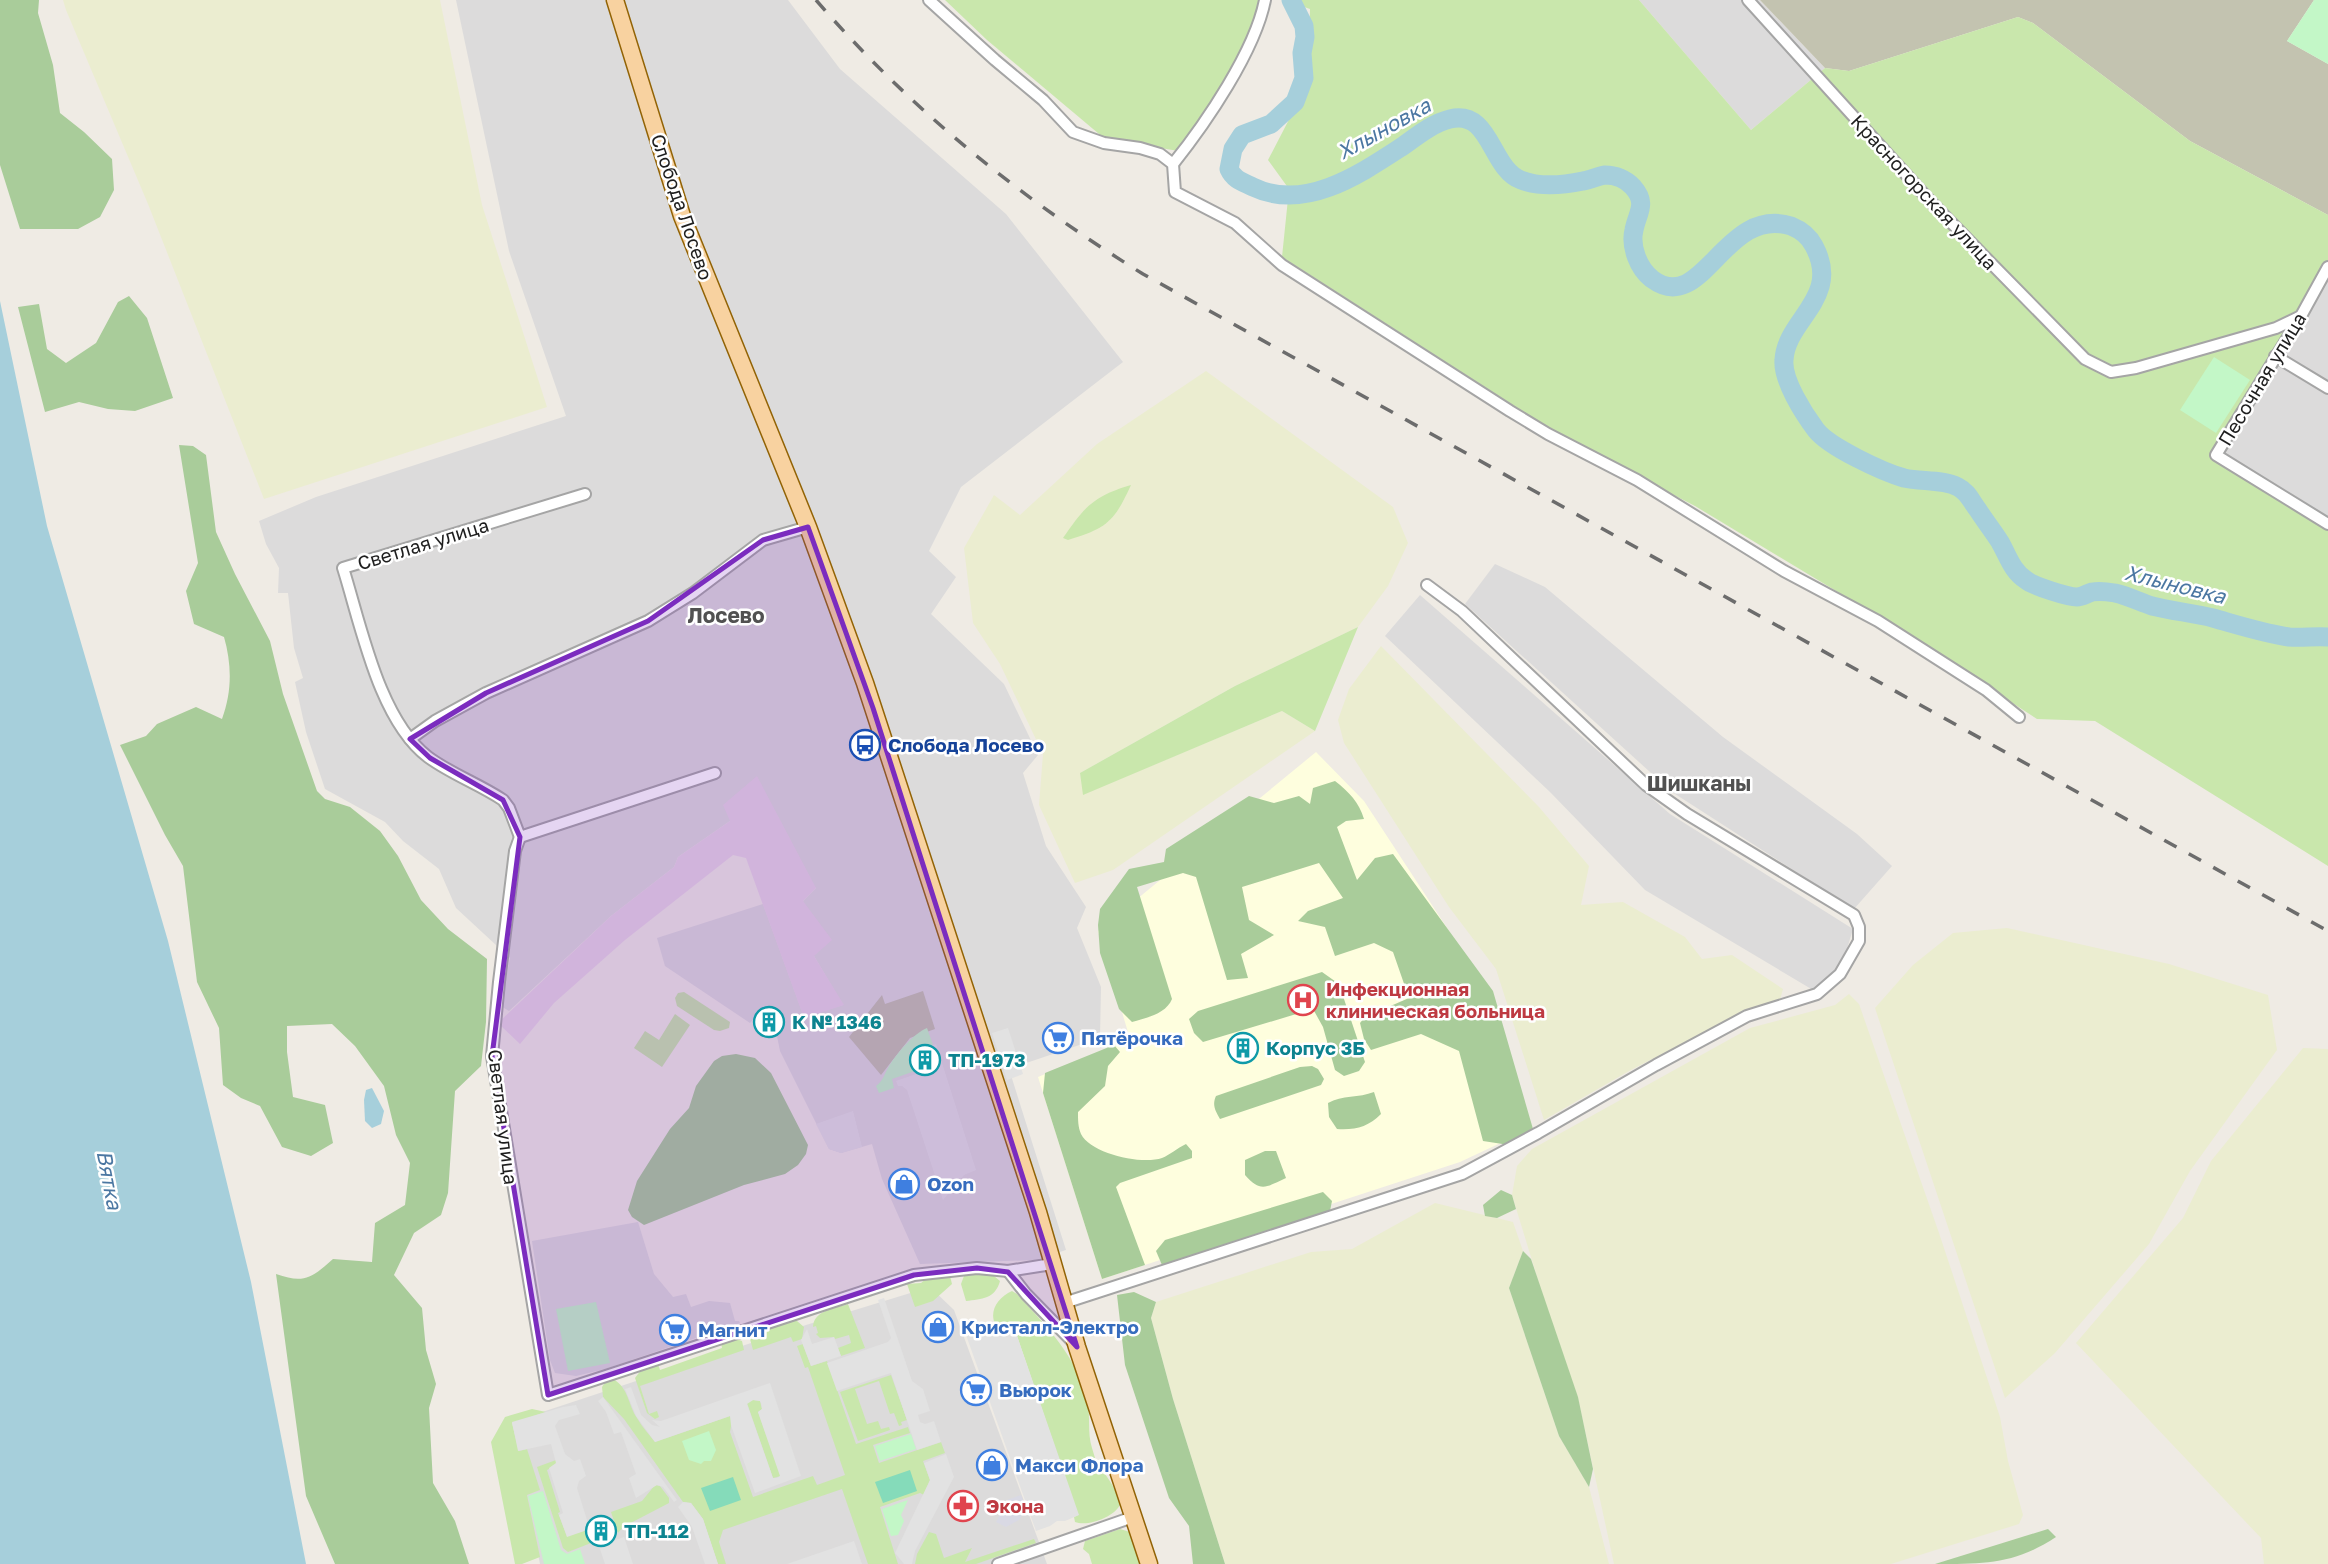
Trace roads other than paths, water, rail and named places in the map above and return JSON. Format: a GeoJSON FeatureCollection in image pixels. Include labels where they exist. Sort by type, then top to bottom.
{"type":"FeatureCollection","features":[{"type":"Feature","properties":{"kind":"main road","name":"Слобода Лосево"},"geometry":{"type":"LineString","coordinates":[[615,0],[681,216],[808,527],[873,708],[1038,1212],[1077,1347],[1149,1564]]}},
{"type":"Feature","properties":{"kind":"street"},"geometry":{"type":"LineString","coordinates":[[929,0],[1044,100],[1073,132],[1104,143],[1160,154],[1173,164]]}},
{"type":"Feature","properties":{"kind":"street"},"geometry":{"type":"LineString","coordinates":[[1265,0],[1252,41],[1216,103],[1173,164],[1175,191],[1235,223],[1282,265],[1548,434],[1637,480],[1784,571],[1878,621],[1986,690],[2019,717]]}},
{"type":"Feature","properties":{"kind":"street","name":"Красногорская улица"},"geometry":{"type":"LineString","coordinates":[[1748,0],[1931,202],[2085,359],[2110,372],[2136,368],[2232,342],[2276,328],[2301,316]]}},
{"type":"Feature","properties":{"kind":"street","name":"Песочная улица"},"geometry":{"type":"LineString","coordinates":[[2328,267],[2216,455],[2328,524]]}},
{"type":"Feature","properties":{"kind":"street"},"geometry":{"type":"LineString","coordinates":[[2275,356],[2328,388]]}},
{"type":"Feature","properties":{"kind":"street","name":"Светлая улица"},"geometry":{"type":"LineString","coordinates":[[585,494],[343,568],[368,654],[400,725],[430,758],[503,800],[509,808],[520,837],[515,851],[492,1056],[548,1395],[914,1275],[977,1268],[1008,1272]]}},
{"type":"Feature","properties":{"kind":"street"},"geometry":{"type":"LineString","coordinates":[[410,739],[435,721],[486,693],[648,621],[693,593],[762,540],[808,527]]}},
{"type":"Feature","properties":{"kind":"street"},"geometry":{"type":"LineString","coordinates":[[1064,1303],[1462,1174],[1747,1016],[1817,994],[1840,974],[1859,941],[1860,927],[1854,915],[1687,814],[1646,785],[1462,611],[1427,585]]}},
{"type":"Feature","properties":{"kind":"street"},"geometry":{"type":"LineString","coordinates":[[520,837],[715,773]]}},
{"type":"Feature","properties":{"kind":"street"},"geometry":{"type":"LineString","coordinates":[[1052,1264],[1008,1272],[1077,1347]]}},
{"type":"Feature","properties":{"kind":"street"},"geometry":{"type":"LineString","coordinates":[[998,1564],[1133,1517]]}},
{"type":"Feature","properties":{"kind":"water","name":"Вятка"},"geometry":{"type":"Polygon","coordinates":[[[0,301],[47,526],[168,941],[251,1282],[306,1564],[0,1564],[0,301]]]}},
{"type":"Feature","properties":{"kind":"water"},"geometry":{"type":"Polygon","coordinates":[[[372,1088],[384,1111],[381,1124],[372,1128],[365,1121],[364,1100],[366,1090],[372,1088]]]}},
{"type":"Feature","properties":{"kind":"waterway","name":"Хлыновка"},"geometry":{"type":"LineString","coordinates":[[1291,0],[1304,26],[1304,78],[1295,102],[1271,124],[1242,135],[1233,149],[1229,169],[1239,180],[1273,194],[1312,192],[1369,168],[1437,124],[1464,118],[1482,131],[1503,164],[1511,174],[1521,180],[1536,184],[1560,184],[1605,175],[1620,178],[1630,184],[1641,204],[1633,236],[1636,256],[1652,279],[1670,287],[1686,284],[1748,231],[1768,224],[1791,226],[1810,239],[1814,246],[1821,264],[1821,280],[1817,294],[1787,345],[1784,368],[1800,406],[1816,430],[1832,444],[1895,475],[1952,484],[1961,489],[1997,538],[2017,572],[2036,585],[2077,597],[2094,592],[2115,593],[2152,606],[2279,635],[2328,637]]}},
{"type":"Feature","properties":{"kind":"railway"},"geometry":{"type":"LineString","coordinates":[[816,0],[889,78],[928,115],[1010,183],[1143,274],[2328,931]]}},
{"type":"Feature","properties":{"kind":"place","name":"Слобода Лосево"},"geometry":{"type":"Point","coordinates":[865,745]}},
{"type":"Feature","properties":{"kind":"place","name":"Инфекционная клиническая больница"},"geometry":{"type":"Point","coordinates":[1303,1000]}},
{"type":"Feature","properties":{"kind":"place","name":"К № 1346"},"geometry":{"type":"Point","coordinates":[769,1022]}},
{"type":"Feature","properties":{"kind":"place","name":"Пятёрочка"},"geometry":{"type":"Point","coordinates":[1058,1038]}},
{"type":"Feature","properties":{"kind":"place","name":"Корпус 3Б"},"geometry":{"type":"Point","coordinates":[1243,1048]}},
{"type":"Feature","properties":{"kind":"place","name":"ТП-1973"},"geometry":{"type":"Point","coordinates":[925,1060]}},
{"type":"Feature","properties":{"kind":"place","name":"Ozon"},"geometry":{"type":"Point","coordinates":[904,1184]}},
{"type":"Feature","properties":{"kind":"place","name":"Кристалл-Электро"},"geometry":{"type":"Point","coordinates":[938,1327]}},
{"type":"Feature","properties":{"kind":"place","name":"Магнит"},"geometry":{"type":"Point","coordinates":[675,1330]}},
{"type":"Feature","properties":{"kind":"place","name":"Вьюрок"},"geometry":{"type":"Point","coordinates":[976,1390]}},
{"type":"Feature","properties":{"kind":"place","name":"Макси Флора"},"geometry":{"type":"Point","coordinates":[992,1465]}},
{"type":"Feature","properties":{"kind":"place","name":"Экона"},"geometry":{"type":"Point","coordinates":[963,1506]}},
{"type":"Feature","properties":{"kind":"place","name":"ТП-112"},"geometry":{"type":"Point","coordinates":[601,1531]}},
{"type":"Feature","properties":{"kind":"district","name":"Лосево"},"geometry":{"type":"Point","coordinates":[726,616]}},
{"type":"Feature","properties":{"kind":"district","name":"Шишканы"},"geometry":{"type":"Point","coordinates":[1699,784]}}]}
